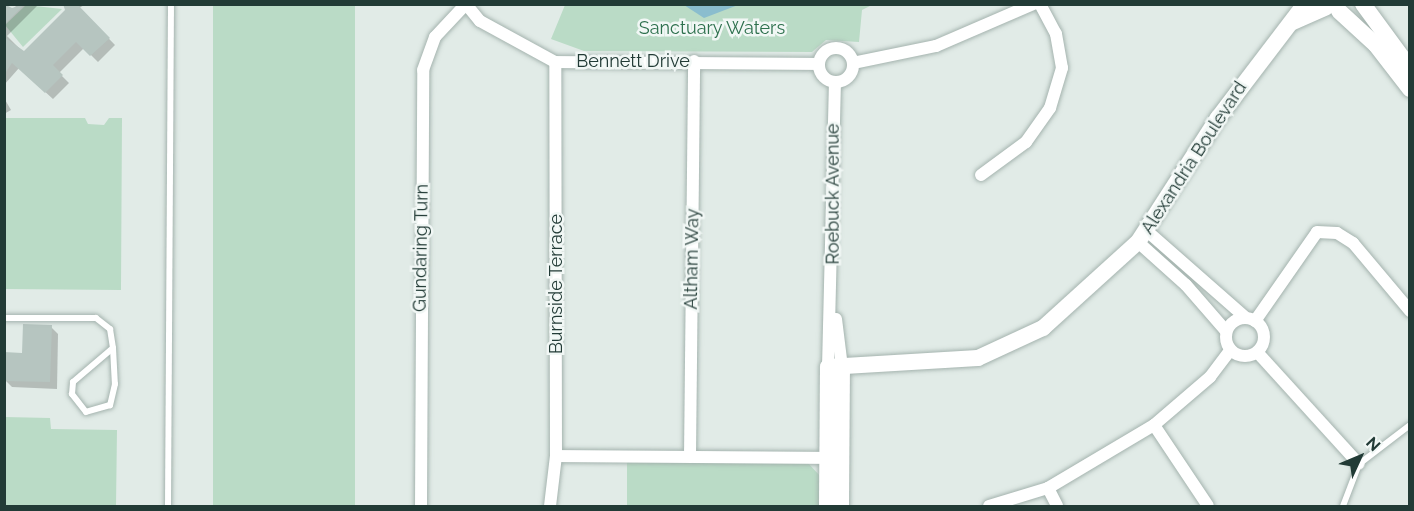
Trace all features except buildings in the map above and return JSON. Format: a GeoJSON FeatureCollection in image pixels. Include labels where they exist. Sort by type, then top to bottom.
{"type":"FeatureCollection","features":[{"type":"Feature","properties":{"kind":"street","name":"Bennett Drive"},"geometry":{"type":"LineString","coordinates":[[466,4],[480,21],[555,62],[694,61],[819,64]]}},
{"type":"Feature","properties":{"kind":"street","name":"Gundaring Turn"},"geometry":{"type":"LineString","coordinates":[[421,507],[423,70],[435,37],[466,4]]}},
{"type":"Feature","properties":{"kind":"street"},"geometry":{"type":"LineString","coordinates":[[853,63],[936,46],[1033,4]]}},
{"type":"Feature","properties":{"kind":"street"},"geometry":{"type":"LineString","coordinates":[[981,175],[1026,142],[1050,108],[1062,68],[1056,34],[1040,4]]}},
{"type":"Feature","properties":{"kind":"street","name":"Alexandria Boulevard"},"geometry":{"type":"LineString","coordinates":[[835,367],[978,358],[1014,345],[1059,315],[1142,236],[1218,118],[1287,24],[1305,4]]}},
{"type":"Feature","properties":{"kind":"street"},"geometry":{"type":"LineString","coordinates":[[1363,4],[1403,67],[1410,89]]}},
{"type":"Feature","properties":{"kind":"street"},"geometry":{"type":"LineString","coordinates":[[1287,24],[1336,7],[1403,67]]}},
{"type":"Feature","properties":{"kind":"street"},"geometry":{"type":"LineString","coordinates":[[833,47],[845,50],[853,63],[846,79],[835,82],[824,78],[819,64],[833,47]]}},
{"type":"Feature","properties":{"kind":"street","name":"Altham Way"},"geometry":{"type":"LineString","coordinates":[[690,457],[694,61]]}},
{"type":"Feature","properties":{"kind":"street","name":"Burnside Terrace"},"geometry":{"type":"LineString","coordinates":[[546,507],[556,456],[555,62]]}},
{"type":"Feature","properties":{"kind":"street","name":"Roebuck Avenue"},"geometry":{"type":"LineString","coordinates":[[827,507],[834,457],[835,367],[830,155],[835,82]]}},
{"type":"Feature","properties":{"kind":"street"},"geometry":{"type":"LineString","coordinates":[[1226,331],[1250,319],[1317,232],[1337,233],[1353,243],[1410,311]]}},
{"type":"Feature","properties":{"kind":"street"},"geometry":{"type":"LineString","coordinates":[[1142,236],[1250,319],[1264,337],[1257,352],[1245,357],[1230,350]]}},
{"type":"Feature","properties":{"kind":"street"},"geometry":{"type":"LineString","coordinates":[[989,507],[1048,489],[1154,425],[1210,377],[1230,350],[1226,331],[1142,236]]}},
{"type":"Feature","properties":{"kind":"street"},"geometry":{"type":"LineString","coordinates":[[1257,352],[1359,464]]}},
{"type":"Feature","properties":{"kind":"street"},"geometry":{"type":"LineString","coordinates":[[1154,425],[1208,507]]}},
{"type":"Feature","properties":{"kind":"street"},"geometry":{"type":"LineString","coordinates":[[556,456],[834,457]]}},
{"type":"Feature","properties":{"kind":"street","name":"Roebuck Avenue"},"geometry":{"type":"LineString","coordinates":[[834,457],[841,507]]}},
{"type":"Feature","properties":{"kind":"street"},"geometry":{"type":"LineString","coordinates":[[1048,489],[1057,507]]}},
{"type":"Feature","properties":{"kind":"lane"},"geometry":{"type":"LineString","coordinates":[[168,507],[171,4]]}},
{"type":"Feature","properties":{"kind":"lane"},"geometry":{"type":"LineString","coordinates":[[4,318],[96,318],[110,329],[113,348],[110,405],[86,412],[72,394],[72,382],[113,348]]}},
{"type":"Feature","properties":{"kind":"lane"},"geometry":{"type":"LineString","coordinates":[[1343,507],[1359,464],[1410,425]]}},
{"type":"Feature","properties":{"kind":"green space"},"geometry":{"type":"Polygon","coordinates":[[[26,5],[62,9],[23,47],[5,25],[26,5]]]}},
{"type":"Feature","properties":{"kind":"green space"},"geometry":{"type":"Polygon","coordinates":[[[213,5],[355,5],[355,506],[213,506],[213,5]]]}},
{"type":"Feature","properties":{"kind":"green space","name":"Sanctuary Waters"},"geometry":{"type":"Polygon","coordinates":[[[565,5],[872,5],[862,10],[859,42],[826,40],[812,52],[584,51],[551,39],[565,5]]]}},
{"type":"Feature","properties":{"kind":"green space"},"geometry":{"type":"Polygon","coordinates":[[[5,118],[85,118],[88,124],[104,125],[109,118],[122,118],[121,290],[5,289],[5,118]]]}},
{"type":"Feature","properties":{"kind":"green space"},"geometry":{"type":"Polygon","coordinates":[[[5,417],[50,418],[51,429],[117,430],[116,506],[5,506],[5,417]]]}},
{"type":"Feature","properties":{"kind":"green space"},"geometry":{"type":"Polygon","coordinates":[[[627,461],[807,462],[822,478],[822,506],[627,506],[627,461]]]}},
{"type":"Feature","properties":{"kind":"water"},"geometry":{"type":"Polygon","coordinates":[[[685,4],[738,5],[704,18],[685,4]]]}}]}
